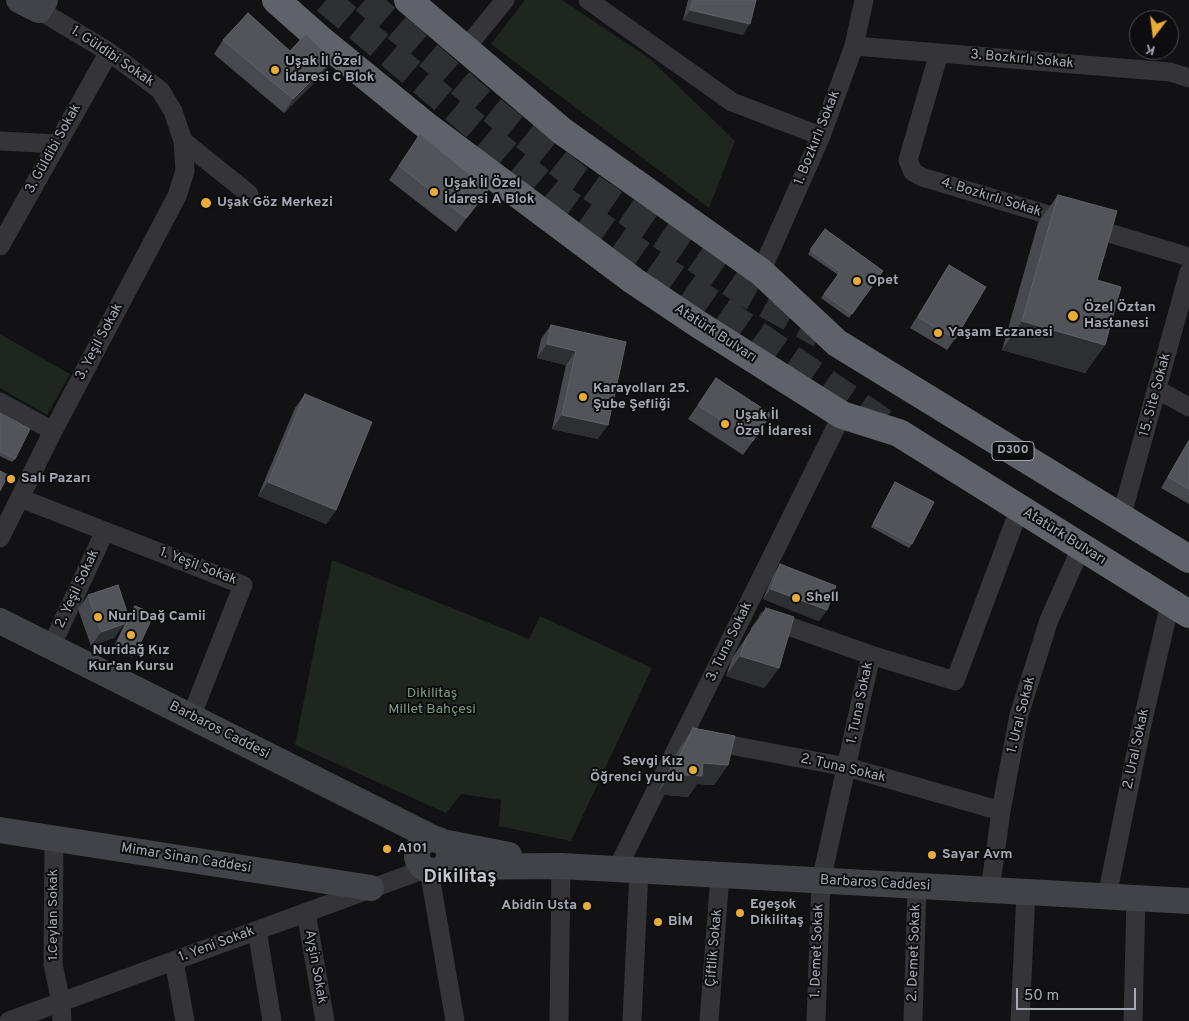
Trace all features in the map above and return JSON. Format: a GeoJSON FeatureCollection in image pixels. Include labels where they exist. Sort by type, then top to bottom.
{"type":"FeatureCollection","features":[{"type":"Feature","properties":{"kind":"highway","name":"Atatürk Bulvarı"},"geometry":{"type":"LineString","coordinates":[[276,0],[320,39],[428,126],[634,281],[842,415],[898,433],[1180,609]]}},
{"type":"Feature","properties":{"kind":"highway"},"geometry":{"type":"LineString","coordinates":[[408,0],[562,131],[761,272]]}},
{"type":"Feature","properties":{"kind":"highway","name":"D300"},"geometry":{"type":"LineString","coordinates":[[761,272],[837,343],[1189,559]]}},
{"type":"Feature","properties":{"kind":"street"},"geometry":{"type":"LineString","coordinates":[[465,49],[505,0]]}},
{"type":"Feature","properties":{"kind":"street"},"geometry":{"type":"LineString","coordinates":[[588,0],[732,102],[822,136]]}},
{"type":"Feature","properties":{"kind":"street","name":"1. Bozkırlı Sokak"},"geometry":{"type":"LineString","coordinates":[[761,272],[822,136],[854,46],[864,0]]}},
{"type":"Feature","properties":{"kind":"street","name":"1. Güldibi Sokak"},"geometry":{"type":"LineString","coordinates":[[34,3],[109,52],[160,90],[173,111],[183,141]]}},
{"type":"Feature","properties":{"kind":"street","name":"3. Bozkırlı Sokak"},"geometry":{"type":"LineString","coordinates":[[854,46],[1170,72],[1189,78]]}},
{"type":"Feature","properties":{"kind":"street","name":"3. Güldibi Sokak"},"geometry":{"type":"LineString","coordinates":[[0,246],[109,52]]}},
{"type":"Feature","properties":{"kind":"street","name":"4. Bozkırlı Sokak"},"geometry":{"type":"LineString","coordinates":[[939,53],[908,160],[913,172],[1189,257]]}},
{"type":"Feature","properties":{"kind":"street"},"geometry":{"type":"LineString","coordinates":[[0,141],[57,144]]}},
{"type":"Feature","properties":{"kind":"street"},"geometry":{"type":"LineString","coordinates":[[183,141],[248,194]]}},
{"type":"Feature","properties":{"kind":"street","name":"3. Yeşil Sokak"},"geometry":{"type":"LineString","coordinates":[[1,533],[53,430],[177,196],[185,170],[183,141]]}},
{"type":"Feature","properties":{"kind":"street","name":"15. Site Sokak"},"geometry":{"type":"LineString","coordinates":[[1121,518],[1158,390],[1189,272]]}},
{"type":"Feature","properties":{"kind":"street"},"geometry":{"type":"LineString","coordinates":[[1158,390],[1189,407]]}},
{"type":"Feature","properties":{"kind":"street"},"geometry":{"type":"LineString","coordinates":[[0,402],[53,430]]}},
{"type":"Feature","properties":{"kind":"street","name":"3. Tuna Sokak"},"geometry":{"type":"LineString","coordinates":[[628,870],[683,736],[842,415]]}},
{"type":"Feature","properties":{"kind":"street","name":"1. Yeşil Sokak"},"geometry":{"type":"LineString","coordinates":[[20,498],[243,584],[191,717]]}},
{"type":"Feature","properties":{"kind":"street"},"geometry":{"type":"LineString","coordinates":[[872,655],[954,681],[1020,510]]}},
{"type":"Feature","properties":{"kind":"street","name":"2. Yeşil Sokak"},"geometry":{"type":"LineString","coordinates":[[51,647],[105,531]]}},
{"type":"Feature","properties":{"kind":"street","name":"1. Ural Sokak"},"geometry":{"type":"LineString","coordinates":[[990,890],[1019,715],[1049,620],[1080,548]]}},
{"type":"Feature","properties":{"kind":"street","name":"2. Ural Sokak"},"geometry":{"type":"LineString","coordinates":[[1107,896],[1142,724],[1180,609]]}},
{"type":"Feature","properties":{"kind":"street","name":"1. Tuna Sokak"},"geometry":{"type":"LineString","coordinates":[[745,611],[872,655],[820,880]]}},
{"type":"Feature","properties":{"kind":"street","name":"Barbaros Caddesi"},"geometry":{"type":"LineString","coordinates":[[0,621],[191,717],[435,857],[628,870],[1189,901]]}},
{"type":"Feature","properties":{"kind":"street","name":"2. Tuna Sokak"},"geometry":{"type":"LineString","coordinates":[[683,736],[847,767],[1002,811]]}},
{"type":"Feature","properties":{"kind":"street","name":"Mimar Sinan Caddesi"},"geometry":{"type":"LineString","coordinates":[[0,830],[371,888]]}},
{"type":"Feature","properties":{"kind":"street","name":"1.Ceylan Sokak"},"geometry":{"type":"LineString","coordinates":[[54,838],[53,964],[61,1002],[62,1021]]}},
{"type":"Feature","properties":{"kind":"street"},"geometry":{"type":"LineString","coordinates":[[435,857],[455,1021]]}},
{"type":"Feature","properties":{"kind":"street","name":"1. Yeni Sokak"},"geometry":{"type":"LineString","coordinates":[[9,1021],[371,888],[435,857]]}},
{"type":"Feature","properties":{"kind":"street"},"geometry":{"type":"LineString","coordinates":[[559,1021],[561,866]]}},
{"type":"Feature","properties":{"kind":"street"},"geometry":{"type":"LineString","coordinates":[[628,870],[632,1021]]}},
{"type":"Feature","properties":{"kind":"street","name":"Çiftlik Sokak"},"geometry":{"type":"LineString","coordinates":[[709,1021],[720,875]]}},
{"type":"Feature","properties":{"kind":"street","name":"1. Demet Sokak"},"geometry":{"type":"LineString","coordinates":[[816,1021],[820,880]]}},
{"type":"Feature","properties":{"kind":"street","name":"2. Demet Sokak"},"geometry":{"type":"LineString","coordinates":[[914,1021],[917,886]]}},
{"type":"Feature","properties":{"kind":"street"},"geometry":{"type":"LineString","coordinates":[[1020,1021],[1026,892]]}},
{"type":"Feature","properties":{"kind":"street"},"geometry":{"type":"LineString","coordinates":[[1133,1021],[1136,898]]}},
{"type":"Feature","properties":{"kind":"street","name":"Ayşin Sokak"},"geometry":{"type":"LineString","coordinates":[[306,912],[325,1021]]}},
{"type":"Feature","properties":{"kind":"street"},"geometry":{"type":"LineString","coordinates":[[257,930],[272,1021]]}},
{"type":"Feature","properties":{"kind":"street"},"geometry":{"type":"LineString","coordinates":[[174,960],[185,1021]]}},
{"type":"Feature","properties":{"kind":"green space"},"geometry":{"type":"Polygon","coordinates":[[[525,0],[562,0],[649,58],[735,141],[709,208],[491,44],[525,0]]]}},
{"type":"Feature","properties":{"kind":"green space"},"geometry":{"type":"Polygon","coordinates":[[[0,334],[70,374],[47,415],[0,388],[0,334]]]}},
{"type":"Feature","properties":{"kind":"green space","name":"Dikilitaş Millet Bahçesi"},"geometry":{"type":"Polygon","coordinates":[[[332,560],[529,639],[540,616],[652,668],[571,841],[499,826],[501,800],[461,794],[446,813],[295,745],[332,560]]]}},
{"type":"Feature","properties":{"kind":"building"},"geometry":{"type":"Polygon","coordinates":[[[693,0],[756,0],[750,24],[690,10],[693,0]]]}},
{"type":"Feature","properties":{"kind":"building"},"geometry":{"type":"Polygon","coordinates":[[[248,13],[290,51],[306,34],[332,60],[293,99],[223,40],[248,13]]]}},
{"type":"Feature","properties":{"kind":"building"},"geometry":{"type":"Polygon","coordinates":[[[420,134],[488,190],[466,218],[399,166],[420,134]]]}},
{"type":"Feature","properties":{"kind":"building"},"geometry":{"type":"Polygon","coordinates":[[[1058,195],[1117,211],[1097,280],[1121,287],[1105,345],[1022,321],[1058,195]]]}},
{"type":"Feature","properties":{"kind":"building"},"geometry":{"type":"Polygon","coordinates":[[[825,229],[883,271],[852,314],[824,294],[840,272],[810,250],[825,229]]]}},
{"type":"Feature","properties":{"kind":"building"},"geometry":{"type":"Polygon","coordinates":[[[949,265],[986,287],[955,339],[918,317],[949,265]]]}},
{"type":"Feature","properties":{"kind":"building","name":"Karayolları 25. Şube Şefliği"},"geometry":{"type":"Polygon","coordinates":[[[551,325],[626,342],[608,425],[562,415],[576,351],[547,344],[551,325]]]}},
{"type":"Feature","properties":{"kind":"building"},"geometry":{"type":"Polygon","coordinates":[[[716,378],[771,414],[753,441],[698,405],[716,378]]]}},
{"type":"Feature","properties":{"kind":"building"},"geometry":{"type":"Polygon","coordinates":[[[305,394],[372,422],[336,510],[268,482],[305,394]]]}},
{"type":"Feature","properties":{"kind":"building"},"geometry":{"type":"Polygon","coordinates":[[[0,413],[30,429],[15,459],[0,451],[0,413]]]}},
{"type":"Feature","properties":{"kind":"building"},"geometry":{"type":"Polygon","coordinates":[[[1189,441],[1189,489],[1168,477],[1189,441]]]}},
{"type":"Feature","properties":{"kind":"building"},"geometry":{"type":"Polygon","coordinates":[[[0,471],[8,475],[0,491],[0,471]]]}},
{"type":"Feature","properties":{"kind":"building"},"geometry":{"type":"Polygon","coordinates":[[[895,482],[934,502],[912,544],[873,524],[895,482]]]}},
{"type":"Feature","properties":{"kind":"building"},"geometry":{"type":"Polygon","coordinates":[[[780,564],[836,586],[827,610],[771,589],[780,564]]]}},
{"type":"Feature","properties":{"kind":"building"},"geometry":{"type":"Polygon","coordinates":[[[118,585],[127,612],[124,624],[101,632],[88,595],[118,585]]]}},
{"type":"Feature","properties":{"kind":"building","name":"Nuridağ Kız Kur'an Kursu"},"geometry":{"type":"Polygon","coordinates":[[[135,606],[154,614],[137,650],[118,641],[135,606]]]}},
{"type":"Feature","properties":{"kind":"building"},"geometry":{"type":"Polygon","coordinates":[[[766,608],[794,617],[779,668],[740,656],[746,638],[766,608]]]}},
{"type":"Feature","properties":{"kind":"building"},"geometry":{"type":"Polygon","coordinates":[[[693,728],[735,736],[728,765],[703,763],[702,776],[671,774],[693,728]]]}},
{"type":"Feature","properties":{"kind":"tunnel"},"geometry":{"type":"LineString","coordinates":[[326,0],[556,195],[890,427]]}},
{"type":"Feature","properties":{"kind":"tunnel"},"geometry":{"type":"LineString","coordinates":[[365,0],[487,106],[576,177],[746,293],[820,334]]}},
{"type":"Feature","properties":{"kind":"place","name":"Uşak İl Özel İdaresi C Blok"},"geometry":{"type":"Point","coordinates":[275,70]}},
{"type":"Feature","properties":{"kind":"place","name":"Uşak İl Özel İdaresi A Blok"},"geometry":{"type":"Point","coordinates":[434,192]}},
{"type":"Feature","properties":{"kind":"place","name":"Uşak Göz Merkezi"},"geometry":{"type":"Point","coordinates":[206,203]}},
{"type":"Feature","properties":{"kind":"place","name":"Opet"},"geometry":{"type":"Point","coordinates":[857,281]}},
{"type":"Feature","properties":{"kind":"place","name":"Özel Öztan Hastanesi"},"geometry":{"type":"Point","coordinates":[1073,316]}},
{"type":"Feature","properties":{"kind":"place","name":"Yaşam Eczanesi"},"geometry":{"type":"Point","coordinates":[938,333]}},
{"type":"Feature","properties":{"kind":"place","name":"Karayolları 25. Şube Şefliği"},"geometry":{"type":"Point","coordinates":[583,397]}},
{"type":"Feature","properties":{"kind":"place","name":"Uşak İl Özel İdaresi"},"geometry":{"type":"Point","coordinates":[725,424]}},
{"type":"Feature","properties":{"kind":"place","name":"Salı Pazarı"},"geometry":{"type":"Point","coordinates":[11,479]}},
{"type":"Feature","properties":{"kind":"place","name":"Shell"},"geometry":{"type":"Point","coordinates":[796,598]}},
{"type":"Feature","properties":{"kind":"place","name":"Nuri Dağ Camii"},"geometry":{"type":"Point","coordinates":[98,617]}},
{"type":"Feature","properties":{"kind":"place","name":"Nuridağ Kız Kur'an Kursu"},"geometry":{"type":"Point","coordinates":[131,635]}},
{"type":"Feature","properties":{"kind":"place","name":"Sevgi Kız Öğrenci yurdu"},"geometry":{"type":"Point","coordinates":[693,770]}},
{"type":"Feature","properties":{"kind":"place","name":"A101"},"geometry":{"type":"Point","coordinates":[387,849]}},
{"type":"Feature","properties":{"kind":"place","name":"Sayar Avm"},"geometry":{"type":"Point","coordinates":[932,855]}},
{"type":"Feature","properties":{"kind":"place","name":"Abidin Usta"},"geometry":{"type":"Point","coordinates":[587,906]}},
{"type":"Feature","properties":{"kind":"place","name":"Egeşok Dikilitaş"},"geometry":{"type":"Point","coordinates":[740,913]}},
{"type":"Feature","properties":{"kind":"place","name":"BİM"},"geometry":{"type":"Point","coordinates":[658,922]}},
{"type":"Feature","properties":{"kind":"district","name":"Dikilitaş"},"geometry":{"type":"Point","coordinates":[460,878]}}]}
